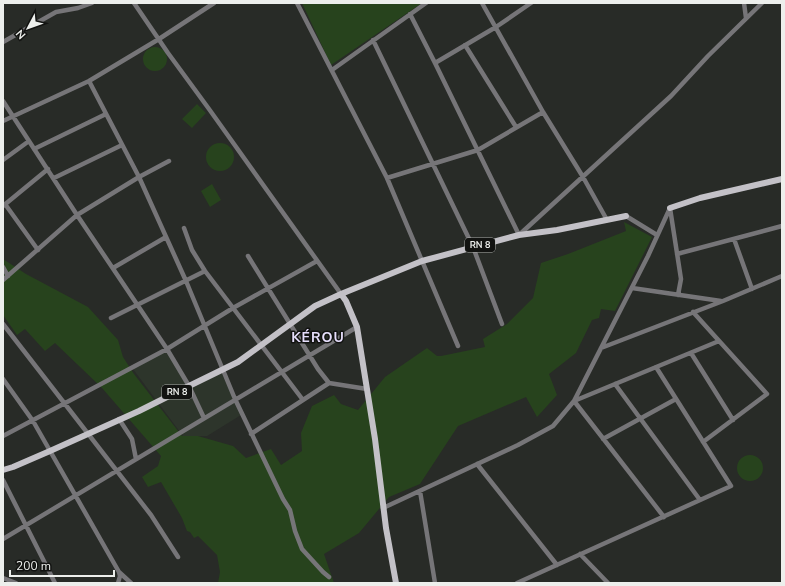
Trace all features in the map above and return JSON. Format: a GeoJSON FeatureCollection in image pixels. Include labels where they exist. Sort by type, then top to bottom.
{"type":"FeatureCollection","features":[{"type":"Feature","properties":{"kind":"main road"},"geometry":{"type":"LineString","coordinates":[[670,208],[700,198],[782,179]]}},
{"type":"Feature","properties":{"kind":"main road","name":"RN 8"},"geometry":{"type":"LineString","coordinates":[[3,470],[50,451],[238,362],[315,306],[341,294],[422,261],[473,247],[519,235],[557,230],[626,216]]}},
{"type":"Feature","properties":{"kind":"main road"},"geometry":{"type":"LineString","coordinates":[[341,294],[357,327],[383,508],[396,583]]}},
{"type":"Feature","properties":{"kind":"street"},"geometry":{"type":"LineString","coordinates":[[3,42],[56,12],[78,8],[92,3]]}},
{"type":"Feature","properties":{"kind":"street"},"geometry":{"type":"LineString","coordinates":[[134,3],[341,294]]}},
{"type":"Feature","properties":{"kind":"street"},"geometry":{"type":"LineString","coordinates":[[3,122],[89,81],[159,39],[214,3]]}},
{"type":"Feature","properties":{"kind":"street"},"geometry":{"type":"LineString","coordinates":[[297,3],[388,178],[458,346]]}},
{"type":"Feature","properties":{"kind":"street"},"geometry":{"type":"LineString","coordinates":[[332,70],[426,3]]}},
{"type":"Feature","properties":{"kind":"street"},"geometry":{"type":"LineString","coordinates":[[482,3],[543,112],[583,177],[607,220]]}},
{"type":"Feature","properties":{"kind":"street"},"geometry":{"type":"LineString","coordinates":[[435,63],[496,27],[531,3]]}},
{"type":"Feature","properties":{"kind":"street"},"geometry":{"type":"LineString","coordinates":[[744,3],[746,18]]}},
{"type":"Feature","properties":{"kind":"street"},"geometry":{"type":"LineString","coordinates":[[410,14],[519,235],[671,96],[708,56],[762,3]]}},
{"type":"Feature","properties":{"kind":"street"},"geometry":{"type":"LineString","coordinates":[[373,40],[473,247],[502,324]]}},
{"type":"Feature","properties":{"kind":"street"},"geometry":{"type":"LineString","coordinates":[[465,45],[516,127]]}},
{"type":"Feature","properties":{"kind":"street"},"geometry":{"type":"LineString","coordinates":[[89,81],[139,177],[186,281],[235,399],[283,499],[290,510],[295,531],[302,549],[329,577]]}},
{"type":"Feature","properties":{"kind":"street"},"geometry":{"type":"LineString","coordinates":[[3,101],[167,349],[189,386],[204,418]]}},
{"type":"Feature","properties":{"kind":"street"},"geometry":{"type":"LineString","coordinates":[[388,178],[478,150],[543,112]]}},
{"type":"Feature","properties":{"kind":"street"},"geometry":{"type":"LineString","coordinates":[[34,149],[106,114]]}},
{"type":"Feature","properties":{"kind":"street"},"geometry":{"type":"LineString","coordinates":[[3,160],[29,141]]}},
{"type":"Feature","properties":{"kind":"street"},"geometry":{"type":"LineString","coordinates":[[54,178],[122,145]]}},
{"type":"Feature","properties":{"kind":"street"},"geometry":{"type":"LineString","coordinates":[[3,280],[77,215],[139,177],[169,161]]}},
{"type":"Feature","properties":{"kind":"street"},"geometry":{"type":"LineString","coordinates":[[38,250],[4,205],[48,169]]}},
{"type":"Feature","properties":{"kind":"street"},"geometry":{"type":"LineString","coordinates":[[383,508],[518,445],[553,426],[574,401],[632,288],[670,208]]}},
{"type":"Feature","properties":{"kind":"street"},"geometry":{"type":"LineString","coordinates":[[670,208],[681,279],[678,295]]}},
{"type":"Feature","properties":{"kind":"street"},"geometry":{"type":"LineString","coordinates":[[626,216],[657,235]]}},
{"type":"Feature","properties":{"kind":"street"},"geometry":{"type":"LineString","coordinates":[[677,254],[782,226]]}},
{"type":"Feature","properties":{"kind":"street"},"geometry":{"type":"LineString","coordinates":[[184,228],[192,250],[205,271],[303,400]]}},
{"type":"Feature","properties":{"kind":"street"},"geometry":{"type":"LineString","coordinates":[[113,268],[166,237]]}},
{"type":"Feature","properties":{"kind":"street"},"geometry":{"type":"LineString","coordinates":[[734,239],[752,289]]}},
{"type":"Feature","properties":{"kind":"street"},"geometry":{"type":"LineString","coordinates":[[248,256],[329,383]]}},
{"type":"Feature","properties":{"kind":"street"},"geometry":{"type":"LineString","coordinates":[[3,436],[167,349],[234,308],[317,261]]}},
{"type":"Feature","properties":{"kind":"street"},"geometry":{"type":"LineString","coordinates":[[3,267],[8,276]]}},
{"type":"Feature","properties":{"kind":"street"},"geometry":{"type":"LineString","coordinates":[[111,318],[205,271]]}},
{"type":"Feature","properties":{"kind":"street"},"geometry":{"type":"LineString","coordinates":[[601,348],[723,301],[782,276]]}},
{"type":"Feature","properties":{"kind":"street"},"geometry":{"type":"LineString","coordinates":[[632,288],[723,301]]}},
{"type":"Feature","properties":{"kind":"street"},"geometry":{"type":"LineString","coordinates":[[693,312],[767,394],[703,442]]}},
{"type":"Feature","properties":{"kind":"street"},"geometry":{"type":"LineString","coordinates":[[3,324],[151,516],[178,557]]}},
{"type":"Feature","properties":{"kind":"street"},"geometry":{"type":"LineString","coordinates":[[3,539],[357,327]]}},
{"type":"Feature","properties":{"kind":"street"},"geometry":{"type":"LineString","coordinates":[[574,401],[719,341]]}},
{"type":"Feature","properties":{"kind":"street"},"geometry":{"type":"LineString","coordinates":[[690,353],[733,420]]}},
{"type":"Feature","properties":{"kind":"street"},"geometry":{"type":"LineString","coordinates":[[517,583],[731,486],[656,367]]}},
{"type":"Feature","properties":{"kind":"street"},"geometry":{"type":"LineString","coordinates":[[3,379],[33,421],[119,572],[131,583]]}},
{"type":"Feature","properties":{"kind":"street"},"geometry":{"type":"LineString","coordinates":[[251,434],[329,383],[367,390]]}},
{"type":"Feature","properties":{"kind":"street"},"geometry":{"type":"LineString","coordinates":[[615,384],[700,500]]}},
{"type":"Feature","properties":{"kind":"street"},"geometry":{"type":"LineString","coordinates":[[603,439],[676,399]]}},
{"type":"Feature","properties":{"kind":"street"},"geometry":{"type":"LineString","coordinates":[[574,401],[664,517]]}},
{"type":"Feature","properties":{"kind":"street"},"geometry":{"type":"LineString","coordinates":[[119,419],[132,439],[136,459]]}},
{"type":"Feature","properties":{"kind":"street"},"geometry":{"type":"LineString","coordinates":[[477,464],[556,565]]}},
{"type":"Feature","properties":{"kind":"street"},"geometry":{"type":"LineString","coordinates":[[3,480],[55,583]]}},
{"type":"Feature","properties":{"kind":"street"},"geometry":{"type":"LineString","coordinates":[[420,491],[435,583]]}},
{"type":"Feature","properties":{"kind":"street"},"geometry":{"type":"LineString","coordinates":[[580,554],[608,583]]}},
{"type":"Feature","properties":{"kind":"street"},"geometry":{"type":"LineString","coordinates":[[118,583],[120,576],[119,572]]}},
{"type":"Feature","properties":{"kind":"street"},"geometry":{"type":"LineString","coordinates":[[3,578],[16,583]]}},
{"type":"Feature","properties":{"kind":"shaded area"},"geometry":{"type":"Polygon","coordinates":[[[166,350],[189,389],[221,372],[241,415],[207,436],[183,436],[133,369],[166,350]]]}},
{"type":"Feature","properties":{"kind":"green space"},"geometry":{"type":"Polygon","coordinates":[[[302,3],[422,3],[331,65],[302,3]]]}},
{"type":"Feature","properties":{"kind":"green space"},"geometry":{"type":"Polygon","coordinates":[[[155,47],[160,48],[166,54],[166,64],[160,70],[155,71],[150,70],[144,64],[143,59],[144,54],[150,48],[155,47]]]}},
{"type":"Feature","properties":{"kind":"green space"},"geometry":{"type":"Polygon","coordinates":[[[197,104],[206,113],[192,128],[182,119],[197,104]]]}},
{"type":"Feature","properties":{"kind":"green space"},"geometry":{"type":"Polygon","coordinates":[[[220,143],[230,147],[234,157],[230,167],[220,171],[210,167],[206,157],[210,147],[220,143]]]}},
{"type":"Feature","properties":{"kind":"green space"},"geometry":{"type":"Polygon","coordinates":[[[212,184],[221,200],[210,207],[201,191],[212,184]]]}},
{"type":"Feature","properties":{"kind":"green space"},"geometry":{"type":"Polygon","coordinates":[[[624,222],[652,237],[615,311],[601,309],[599,318],[592,320],[576,353],[549,374],[557,395],[537,417],[526,397],[458,426],[420,484],[389,497],[359,533],[324,554],[334,583],[218,583],[220,572],[217,555],[198,536],[194,538],[190,532],[187,531],[182,518],[161,482],[148,487],[142,477],[158,466],[161,456],[102,388],[55,343],[45,351],[25,329],[17,335],[3,315],[3,259],[26,274],[88,307],[118,340],[123,357],[134,374],[182,436],[198,436],[233,446],[246,458],[271,449],[281,465],[302,451],[301,433],[312,406],[334,395],[341,404],[358,410],[385,377],[427,348],[437,356],[441,356],[485,347],[483,339],[507,324],[533,298],[541,263],[626,231],[624,222]]]}},
{"type":"Feature","properties":{"kind":"green space"},"geometry":{"type":"Polygon","coordinates":[[[750,455],[759,459],[763,468],[759,477],[750,481],[741,477],[737,468],[741,459],[750,455]]]}},
{"type":"Feature","properties":{"kind":"district","name":"KÉROU"},"geometry":{"type":"Point","coordinates":[318,337]}}]}
